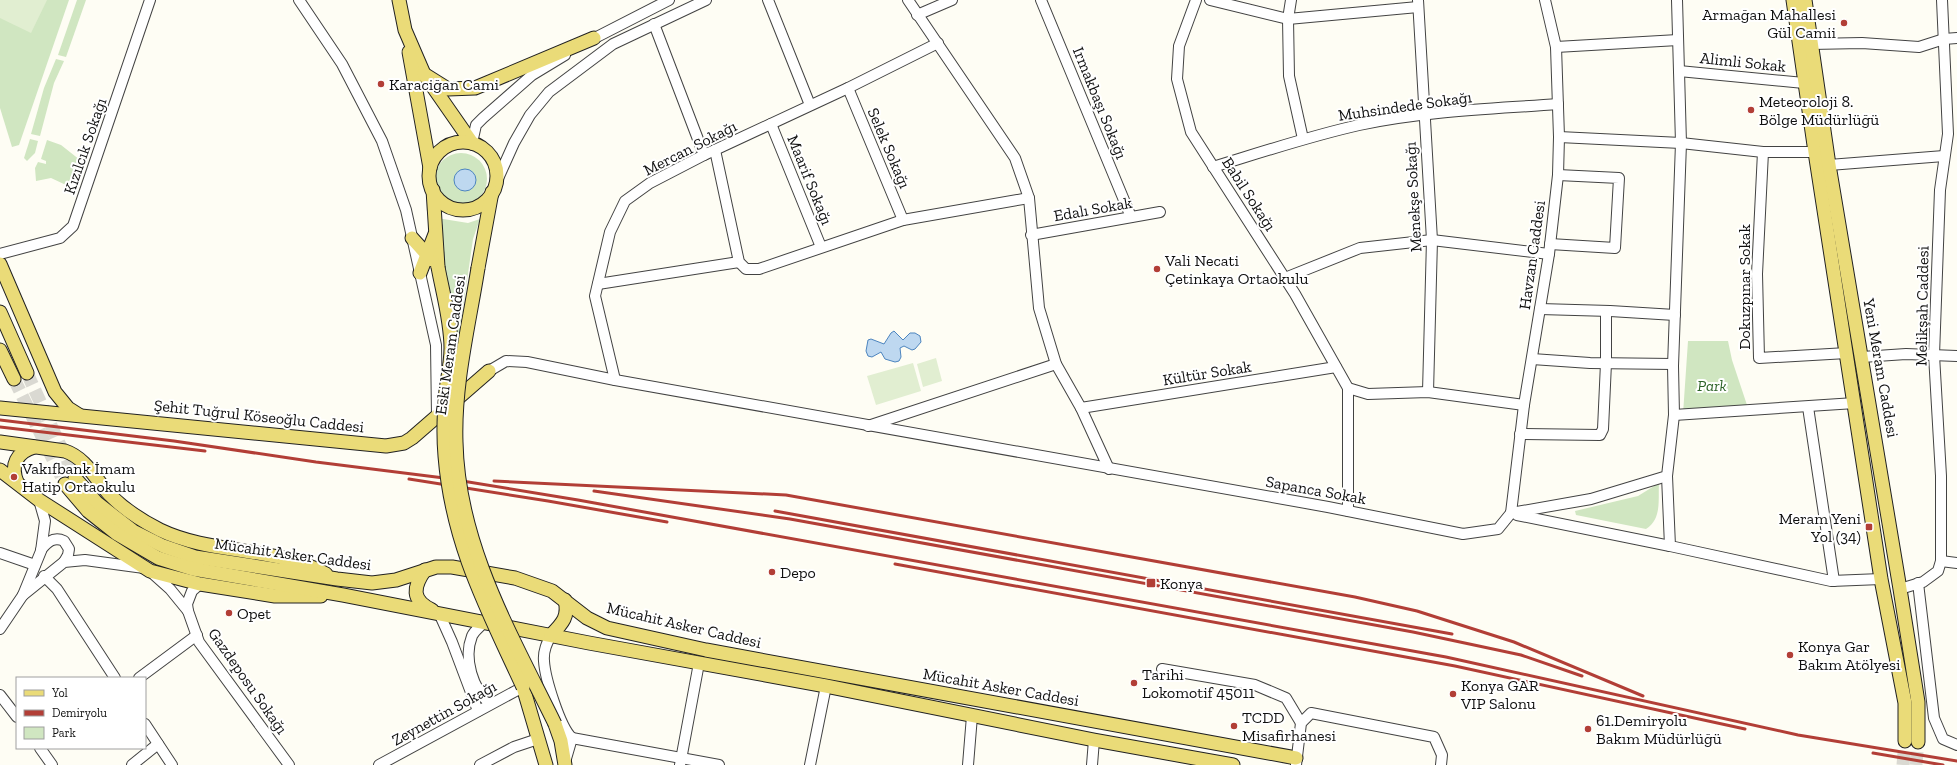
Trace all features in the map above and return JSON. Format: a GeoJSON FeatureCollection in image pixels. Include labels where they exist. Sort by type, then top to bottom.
{"type":"FeatureCollection","features":[{"type":"Feature","properties":{"kind":"main road"},"geometry":{"type":"LineString","coordinates":[[399,0],[433,190],[441,201],[459,209],[478,206],[494,188],[496,170],[492,158],[483,148],[472,143],[458,142],[446,147],[436,156],[430,168]]}},
{"type":"Feature","properties":{"kind":"main road","name":"Yeni Meram Caddesi"},"geometry":{"type":"LineString","coordinates":[[1793,0],[1814,152],[1847,353],[1881,578],[1905,703],[1905,741]]}},
{"type":"Feature","properties":{"kind":"main road","name":"Yeni Meram Caddesi"},"geometry":{"type":"LineString","coordinates":[[1805,0],[1829,164],[1918,702],[1918,742]]}},
{"type":"Feature","properties":{"kind":"main road"},"geometry":{"type":"LineString","coordinates":[[405,30],[424,74],[472,143]]}},
{"type":"Feature","properties":{"kind":"main road"},"geometry":{"type":"LineString","coordinates":[[424,74],[448,88],[475,88],[594,38]]}},
{"type":"Feature","properties":{"kind":"main road","name":"Eski Meram Caddesi"},"geometry":{"type":"LineString","coordinates":[[494,188],[478,268],[459,383],[456,442],[460,490],[469,530],[484,574],[501,613],[555,724],[566,740],[565,764]]}},
{"type":"Feature","properties":{"kind":"main road","name":"Eski Meram Caddesi"},"geometry":{"type":"LineString","coordinates":[[433,190],[438,268],[451,339],[445,402],[444,436],[446,471],[453,508],[462,544],[472,574],[523,687],[546,765]]}},
{"type":"Feature","properties":{"kind":"main road"},"geometry":{"type":"LineString","coordinates":[[420,273],[436,232]]}},
{"type":"Feature","properties":{"kind":"main road"},"geometry":{"type":"LineString","coordinates":[[412,238],[438,268]]}},
{"type":"Feature","properties":{"kind":"main road"},"geometry":{"type":"LineString","coordinates":[[0,264],[55,392],[68,408],[81,416]]}},
{"type":"Feature","properties":{"kind":"main road"},"geometry":{"type":"LineString","coordinates":[[0,312],[27,373]]}},
{"type":"Feature","properties":{"kind":"main road"},"geometry":{"type":"LineString","coordinates":[[0,350],[14,379]]}},
{"type":"Feature","properties":{"kind":"main road","name":"Şehit Tuğrul Köseoğlu Caddesi"},"geometry":{"type":"LineString","coordinates":[[0,408],[386,446],[408,440],[489,371]]}},
{"type":"Feature","properties":{"kind":"main road"},"geometry":{"type":"LineString","coordinates":[[0,442],[65,451],[77,456],[120,504],[147,523],[166,533],[203,544],[296,561],[310,566],[337,580]]}},
{"type":"Feature","properties":{"kind":"main road"},"geometry":{"type":"LineString","coordinates":[[17,482],[14,472],[15,462],[25,450],[34,446]]}},
{"type":"Feature","properties":{"kind":"main road"},"geometry":{"type":"LineString","coordinates":[[0,470],[39,500],[147,570],[200,584],[275,596],[304,598],[343,595]]}},
{"type":"Feature","properties":{"kind":"main road","name":"Mücahit Asker Caddesi"},"geometry":{"type":"LineString","coordinates":[[1233,765],[1094,740],[826,686],[343,595],[206,571],[158,558],[127,541],[98,520],[80,503],[70,481],[89,495],[115,518],[148,539],[174,551],[214,560],[337,580],[384,583],[436,567],[452,568],[515,578],[552,591],[587,618],[607,628],[706,650],[1296,762]]}},
{"type":"Feature","properties":{"kind":"main road"},"geometry":{"type":"LineString","coordinates":[[425,570],[417,581],[417,599],[425,607],[439,613]]}},
{"type":"Feature","properties":{"kind":"main road"},"geometry":{"type":"LineString","coordinates":[[552,635],[564,619],[567,609],[565,600]]}},
{"type":"Feature","properties":{"kind":"street","name":"Kızılcık Sokağı"},"geometry":{"type":"LineString","coordinates":[[0,254],[60,238],[73,226],[150,0]]}},
{"type":"Feature","properties":{"kind":"street"},"geometry":{"type":"LineString","coordinates":[[299,0],[342,64],[382,141],[406,210],[436,345],[437,416]]}},
{"type":"Feature","properties":{"kind":"street"},"geometry":{"type":"LineString","coordinates":[[472,143],[476,125],[532,75],[594,38],[669,0]]}},
{"type":"Feature","properties":{"kind":"street"},"geometry":{"type":"LineString","coordinates":[[494,188],[518,136],[530,115],[544,97],[613,44],[706,0]]}},
{"type":"Feature","properties":{"kind":"street"},"geometry":{"type":"LineString","coordinates":[[768,0],[810,105]]}},
{"type":"Feature","properties":{"kind":"street"},"geometry":{"type":"LineString","coordinates":[[908,0],[1015,158],[1029,198],[1038,308],[1056,364],[1081,408],[1109,469]]}},
{"type":"Feature","properties":{"kind":"street"},"geometry":{"type":"LineString","coordinates":[[918,15],[952,0]]}},
{"type":"Feature","properties":{"kind":"street","name":"Irmakbaşı Sokağı"},"geometry":{"type":"LineString","coordinates":[[1041,0],[1131,217]]}},
{"type":"Feature","properties":{"kind":"street","name":"Babil Sokağı"},"geometry":{"type":"LineString","coordinates":[[1196,0],[1179,46],[1177,78],[1191,132],[1285,278],[1348,388],[1348,511]]}},
{"type":"Feature","properties":{"kind":"street"},"geometry":{"type":"LineString","coordinates":[[1210,0],[1288,19],[1418,4]]}},
{"type":"Feature","properties":{"kind":"street"},"geometry":{"type":"LineString","coordinates":[[1291,0],[1288,19],[1289,76],[1303,139]]}},
{"type":"Feature","properties":{"kind":"street","name":"Havzan Caddesi"},"geometry":{"type":"LineString","coordinates":[[1511,513],[1524,405],[1550,249],[1558,175],[1559,137],[1556,47],[1545,0]]}},
{"type":"Feature","properties":{"kind":"street"},"geometry":{"type":"LineString","coordinates":[[1670,546],[1667,476],[1674,415],[1673,364],[1682,143],[1677,0]]}},
{"type":"Feature","properties":{"kind":"street","name":"Melikşah Caddesi"},"geometry":{"type":"LineString","coordinates":[[1941,561],[1941,476],[1934,355],[1940,190],[1944,156],[1952,134],[1942,0]]}},
{"type":"Feature","properties":{"kind":"street","name":"Menekşe Sokağı"},"geometry":{"type":"LineString","coordinates":[[1418,4],[1432,240],[1428,392]]}},
{"type":"Feature","properties":{"kind":"street"},"geometry":{"type":"LineString","coordinates":[[654,24],[704,155]]}},
{"type":"Feature","properties":{"kind":"street"},"geometry":{"type":"LineString","coordinates":[[1811,44],[1862,44],[1919,47],[1944,39],[1957,38]]}},
{"type":"Feature","properties":{"kind":"street"},"geometry":{"type":"LineString","coordinates":[[1556,47],[1678,40]]}},
{"type":"Feature","properties":{"kind":"street","name":"Mercan Sokağı"},"geometry":{"type":"LineString","coordinates":[[614,380],[595,296],[610,232],[625,201],[650,183],[704,155],[848,88],[938,43]]}},
{"type":"Feature","properties":{"kind":"street","name":"Alimli Sokak"},"geometry":{"type":"LineString","coordinates":[[1679,71],[1804,83]]}},
{"type":"Feature","properties":{"kind":"street","name":"Selek Sokağı"},"geometry":{"type":"LineString","coordinates":[[848,88],[903,220]]}},
{"type":"Feature","properties":{"kind":"street","name":"Muhsindede Sokağı"},"geometry":{"type":"LineString","coordinates":[[1213,167],[1303,139],[1360,125],[1424,115],[1558,104]]}},
{"type":"Feature","properties":{"kind":"street","name":"Maarif Sokağı"},"geometry":{"type":"LineString","coordinates":[[771,124],[821,247]]}},
{"type":"Feature","properties":{"kind":"street"},"geometry":{"type":"LineString","coordinates":[[1559,137],[1682,143],[1763,152],[1814,152]]}},
{"type":"Feature","properties":{"kind":"street"},"geometry":{"type":"LineString","coordinates":[[715,150],[739,262],[746,269],[759,268],[903,220],[1029,198]]}},
{"type":"Feature","properties":{"kind":"street","name":"Dokuzpınar Sokak"},"geometry":{"type":"LineString","coordinates":[[1763,152],[1757,274],[1759,358],[1847,353]]}},
{"type":"Feature","properties":{"kind":"street"},"geometry":{"type":"LineString","coordinates":[[1829,164],[1944,156]]}},
{"type":"Feature","properties":{"kind":"street"},"geometry":{"type":"LineString","coordinates":[[1285,278],[1360,248],[1432,240],[1550,249],[1615,248],[1619,178],[1558,175]]}},
{"type":"Feature","properties":{"kind":"street","name":"Edalı Sokak"},"geometry":{"type":"LineString","coordinates":[[1031,235],[1160,212]]}},
{"type":"Feature","properties":{"kind":"street"},"geometry":{"type":"LineString","coordinates":[[598,284],[739,262]]}},
{"type":"Feature","properties":{"kind":"street"},"geometry":{"type":"LineString","coordinates":[[1540,309],[1675,315]]}},
{"type":"Feature","properties":{"kind":"street"},"geometry":{"type":"LineString","coordinates":[[1520,434],[1600,435],[1603,429],[1606,363],[1606,311]]}},
{"type":"Feature","properties":{"kind":"street"},"geometry":{"type":"LineString","coordinates":[[1862,357],[1906,354],[1957,356]]}},
{"type":"Feature","properties":{"kind":"street"},"geometry":{"type":"LineString","coordinates":[[1532,359],[1606,363],[1673,364]]}},
{"type":"Feature","properties":{"kind":"street","name":"Sapanca Sokak"},"geometry":{"type":"LineString","coordinates":[[489,371],[506,361],[527,362],[614,380],[867,426],[1348,511],[1462,534],[1498,529],[1511,513]]}},
{"type":"Feature","properties":{"kind":"street"},"geometry":{"type":"LineString","coordinates":[[867,426],[1056,364]]}},
{"type":"Feature","properties":{"kind":"street","name":"Kültür Sokak"},"geometry":{"type":"LineString","coordinates":[[1081,408],[1336,367]]}},
{"type":"Feature","properties":{"kind":"street"},"geometry":{"type":"LineString","coordinates":[[1348,388],[1368,394],[1428,392],[1524,405]]}},
{"type":"Feature","properties":{"kind":"street"},"geometry":{"type":"LineString","coordinates":[[1674,415],[1808,407],[1854,402]]}},
{"type":"Feature","properties":{"kind":"street"},"geometry":{"type":"LineString","coordinates":[[1808,407],[1834,581]]}},
{"type":"Feature","properties":{"kind":"street"},"geometry":{"type":"LineString","coordinates":[[1511,513],[1592,499],[1667,476]]}},
{"type":"Feature","properties":{"kind":"street"},"geometry":{"type":"LineString","coordinates":[[0,629],[22,595],[41,551],[45,521],[39,500]]}},
{"type":"Feature","properties":{"kind":"street"},"geometry":{"type":"LineString","coordinates":[[1511,513],[1834,581],[1881,578]]}},
{"type":"Feature","properties":{"kind":"street"},"geometry":{"type":"LineString","coordinates":[[22,595],[44,576],[64,562],[68,555],[69,548],[66,542],[61,539],[51,540],[41,551]]}},
{"type":"Feature","properties":{"kind":"street"},"geometry":{"type":"LineString","coordinates":[[0,553],[35,565]]}},
{"type":"Feature","properties":{"kind":"street"},"geometry":{"type":"LineString","coordinates":[[64,562],[85,560],[147,570],[170,589],[188,612]]}},
{"type":"Feature","properties":{"kind":"street"},"geometry":{"type":"LineString","coordinates":[[1900,589],[1918,583],[1938,571],[1941,561],[1957,563]]}},
{"type":"Feature","properties":{"kind":"street"},"geometry":{"type":"LineString","coordinates":[[44,576],[57,589],[115,677]]}},
{"type":"Feature","properties":{"kind":"street"},"geometry":{"type":"LineString","coordinates":[[1918,583],[1934,718],[1943,739],[1957,745]]}},
{"type":"Feature","properties":{"kind":"street"},"geometry":{"type":"LineString","coordinates":[[188,612],[189,597],[192,591],[200,584]]}},
{"type":"Feature","properties":{"kind":"street","name":"Gazdeposu Sokağı"},"geometry":{"type":"LineString","coordinates":[[188,612],[199,642],[289,765]]}},
{"type":"Feature","properties":{"kind":"street"},"geometry":{"type":"LineString","coordinates":[[439,613],[452,642],[478,711]]}},
{"type":"Feature","properties":{"kind":"street"},"geometry":{"type":"LineString","coordinates":[[484,622],[472,635],[469,665],[481,696],[490,704]]}},
{"type":"Feature","properties":{"kind":"street"},"geometry":{"type":"LineString","coordinates":[[140,677],[197,635]]}},
{"type":"Feature","properties":{"kind":"street"},"geometry":{"type":"LineString","coordinates":[[552,635],[546,645],[544,661],[551,692],[566,732],[566,740],[681,762],[719,765]]}},
{"type":"Feature","properties":{"kind":"street"},"geometry":{"type":"LineString","coordinates":[[681,762],[699,663]]}},
{"type":"Feature","properties":{"kind":"street"},"geometry":{"type":"LineString","coordinates":[[1162,669],[1255,685],[1286,698],[1301,723]]}},
{"type":"Feature","properties":{"kind":"street"},"geometry":{"type":"LineString","coordinates":[[810,765],[826,686]]}},
{"type":"Feature","properties":{"kind":"street","name":"Zeynettin Sokağı"},"geometry":{"type":"LineString","coordinates":[[379,765],[523,687]]}},
{"type":"Feature","properties":{"kind":"street"},"geometry":{"type":"LineString","coordinates":[[0,695],[16,716]]}},
{"type":"Feature","properties":{"kind":"street"},"geometry":{"type":"LineString","coordinates":[[1296,762],[1301,723],[1311,713],[1434,737],[1442,755],[1441,765]]}},
{"type":"Feature","properties":{"kind":"street"},"geometry":{"type":"LineString","coordinates":[[968,765],[972,716]]}},
{"type":"Feature","properties":{"kind":"street"},"geometry":{"type":"LineString","coordinates":[[146,726],[172,765]]}},
{"type":"Feature","properties":{"kind":"street"},"geometry":{"type":"LineString","coordinates":[[480,765],[514,747],[538,739]]}},
{"type":"Feature","properties":{"kind":"street"},"geometry":{"type":"LineString","coordinates":[[1092,765],[1094,740]]}},
{"type":"Feature","properties":{"kind":"street"},"geometry":{"type":"LineString","coordinates":[[132,765],[158,744]]}},
{"type":"Feature","properties":{"kind":"street"},"geometry":{"type":"LineString","coordinates":[[45,750],[52,765]]}},
{"type":"Feature","properties":{"kind":"green space"},"geometry":{"type":"Polygon","coordinates":[[[0,0],[69,0],[19,145],[12,147],[0,108],[0,0]]]}},
{"type":"Feature","properties":{"kind":"green space"},"geometry":{"type":"Polygon","coordinates":[[[0,0],[47,0],[31,33],[0,18],[0,0]]]}},
{"type":"Feature","properties":{"kind":"green space"},"geometry":{"type":"Polygon","coordinates":[[[77,0],[86,0],[66,57],[58,55],[77,0]]]}},
{"type":"Feature","properties":{"kind":"green space"},"geometry":{"type":"Polygon","coordinates":[[[56,59],[64,61],[54,83],[40,136],[31,134],[44,88],[56,59]]]}},
{"type":"Feature","properties":{"kind":"green space"},"geometry":{"type":"Polygon","coordinates":[[[30,139],[38,141],[35,153],[27,161],[24,158],[30,139]]]}},
{"type":"Feature","properties":{"kind":"green space"},"geometry":{"type":"Polygon","coordinates":[[[47,140],[61,145],[80,160],[73,179],[66,185],[51,178],[36,181],[35,168],[38,162],[46,164],[46,161],[41,159],[47,140]]]}},
{"type":"Feature","properties":{"kind":"green space"},"geometry":{"type":"Polygon","coordinates":[[[456,153],[466,153],[480,160],[487,174],[487,184],[480,198],[466,205],[456,205],[446,201],[439,194],[435,184],[435,174],[439,164],[446,157],[456,153]]]}},
{"type":"Feature","properties":{"kind":"green space"},"geometry":{"type":"Polygon","coordinates":[[[437,218],[468,223],[480,219],[473,239],[459,336],[456,335],[437,218]]]}},
{"type":"Feature","properties":{"kind":"green space","name":"Park"},"geometry":{"type":"Polygon","coordinates":[[[1688,341],[1728,341],[1732,360],[1748,408],[1683,414],[1688,341]]]}},
{"type":"Feature","properties":{"kind":"green space"},"geometry":{"type":"Polygon","coordinates":[[[936,358],[942,381],[923,387],[917,364],[936,358]]]}},
{"type":"Feature","properties":{"kind":"green space"},"geometry":{"type":"Polygon","coordinates":[[[913,363],[921,391],[876,405],[867,376],[913,363]]]}},
{"type":"Feature","properties":{"kind":"green space"},"geometry":{"type":"Polygon","coordinates":[[[1659,483],[1657,515],[1655,520],[1646,529],[1576,515],[1575,511],[1638,496],[1659,483]]]}},
{"type":"Feature","properties":{"kind":"water"},"geometry":{"type":"Polygon","coordinates":[[[465,169],[473,172],[476,180],[473,188],[465,191],[457,188],[454,180],[457,172],[465,169]]]}},
{"type":"Feature","properties":{"kind":"water"},"geometry":{"type":"Polygon","coordinates":[[[894,331],[903,340],[910,333],[915,333],[920,336],[921,342],[915,349],[912,350],[904,346],[900,348],[901,357],[899,361],[895,362],[885,359],[881,352],[872,357],[868,356],[866,351],[868,340],[871,339],[884,344],[894,331]]]}},
{"type":"Feature","properties":{"kind":"tunnel"},"geometry":{"type":"LineString","coordinates":[[27,373],[75,478]]}},
{"type":"Feature","properties":{"kind":"tunnel"},"geometry":{"type":"LineString","coordinates":[[14,379],[65,484]]}},
{"type":"Feature","properties":{"kind":"tunnel"},"geometry":{"type":"LineString","coordinates":[[1903,765],[1905,741]]}},
{"type":"Feature","properties":{"kind":"tunnel"},"geometry":{"type":"LineString","coordinates":[[1916,765],[1918,742]]}},
{"type":"Feature","properties":{"kind":"railway"},"geometry":{"type":"LineString","coordinates":[[0,420],[174,441],[316,462],[444,478],[578,500],[1446,657],[1798,735],[1957,761]]}},
{"type":"Feature","properties":{"kind":"railway"},"geometry":{"type":"LineString","coordinates":[[0,427],[205,451]]}},
{"type":"Feature","properties":{"kind":"railway"},"geometry":{"type":"LineString","coordinates":[[409,479],[667,522]]}},
{"type":"Feature","properties":{"kind":"railway"},"geometry":{"type":"LineString","coordinates":[[494,481],[786,495],[1355,597],[1417,611],[1514,642],[1643,696]]}},
{"type":"Feature","properties":{"kind":"railway"},"geometry":{"type":"LineString","coordinates":[[594,491],[790,519],[1413,632],[1521,655],[1582,676]]}},
{"type":"Feature","properties":{"kind":"railway"},"geometry":{"type":"LineString","coordinates":[[775,511],[1452,634]]}},
{"type":"Feature","properties":{"kind":"railway"},"geometry":{"type":"LineString","coordinates":[[895,564],[1455,666],[1745,729]]}},
{"type":"Feature","properties":{"kind":"railway"},"geometry":{"type":"LineString","coordinates":[[1873,753],[1943,765]]}},
{"type":"Feature","properties":{"kind":"place","name":"Armağan Mahallesi Gül Camii"},"geometry":{"type":"Point","coordinates":[1844,23]}},
{"type":"Feature","properties":{"kind":"place","name":"Karaciğan Cami"},"geometry":{"type":"Point","coordinates":[381,84]}},
{"type":"Feature","properties":{"kind":"place","name":"Meteoroloji 8. Bölge Müdürlüğü"},"geometry":{"type":"Point","coordinates":[1751,110]}},
{"type":"Feature","properties":{"kind":"place","name":"Vali Necati Çetinkaya Ortaokulu"},"geometry":{"type":"Point","coordinates":[1157,269]}},
{"type":"Feature","properties":{"kind":"place","name":"Vakıfbank İmam Hatip Ortaokulu"},"geometry":{"type":"Point","coordinates":[14,477]}},
{"type":"Feature","properties":{"kind":"place","name":"Meram Yeni Yol (34)"},"geometry":{"type":"Point","coordinates":[1869,527]}},
{"type":"Feature","properties":{"kind":"place","name":"Depo"},"geometry":{"type":"Point","coordinates":[772,572]}},
{"type":"Feature","properties":{"kind":"place","name":"Konya"},"geometry":{"type":"Point","coordinates":[1151,583]}},
{"type":"Feature","properties":{"kind":"place","name":"Opet"},"geometry":{"type":"Point","coordinates":[229,613]}},
{"type":"Feature","properties":{"kind":"place","name":"Konya Gar Bakım Atölyesi"},"geometry":{"type":"Point","coordinates":[1790,655]}},
{"type":"Feature","properties":{"kind":"place","name":"Tarihi Lokomotif 45011"},"geometry":{"type":"Point","coordinates":[1134,683]}},
{"type":"Feature","properties":{"kind":"place","name":"Konya GAR VIP Salonu"},"geometry":{"type":"Point","coordinates":[1453,694]}},
{"type":"Feature","properties":{"kind":"place","name":"TCDD Misafirhanesi"},"geometry":{"type":"Point","coordinates":[1234,726]}},
{"type":"Feature","properties":{"kind":"place","name":"61.Demiryolu Bakım Müdürlüğü"},"geometry":{"type":"Point","coordinates":[1588,729]}}]}
